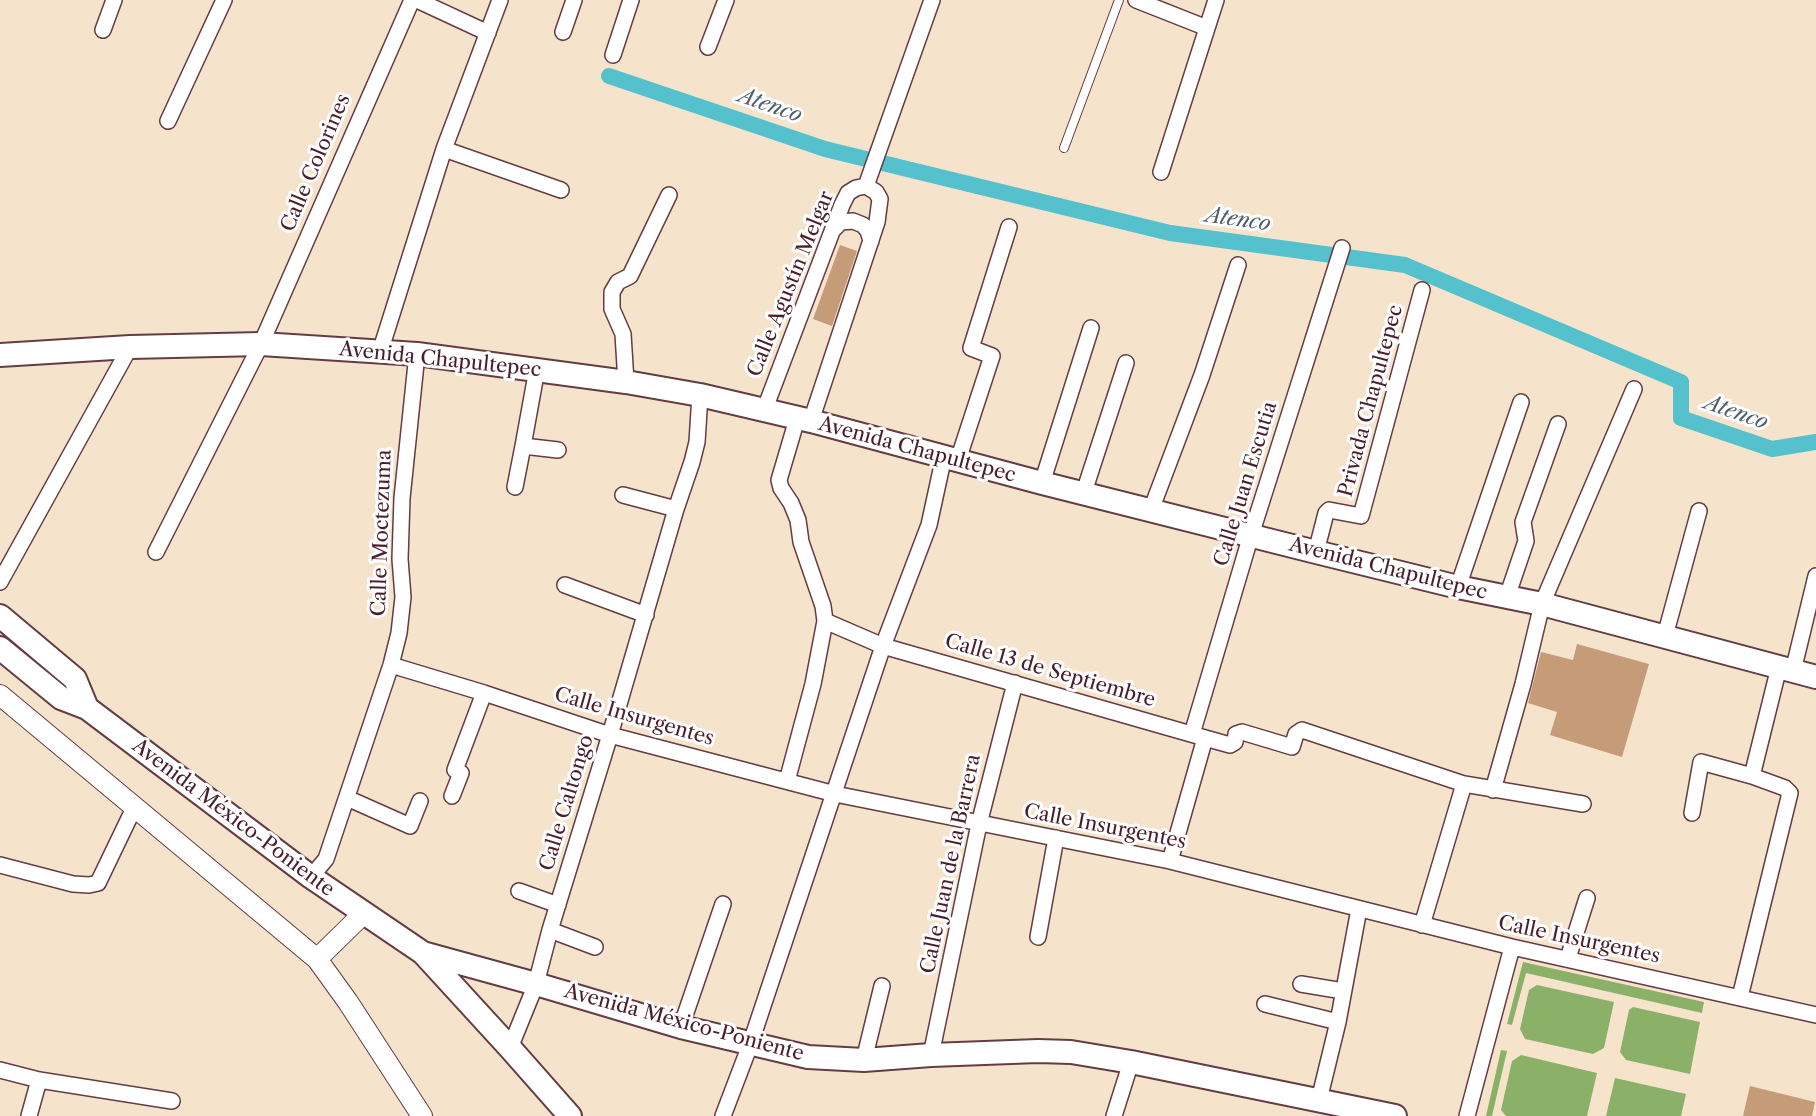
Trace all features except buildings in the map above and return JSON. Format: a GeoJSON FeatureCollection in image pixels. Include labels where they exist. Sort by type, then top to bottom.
{"type":"FeatureCollection","features":[{"type":"Feature","properties":{"kind":"main road","name":"Avenida Chapultepec"},"geometry":{"type":"LineString","coordinates":[[0,355],[261,344],[417,354],[537,369],[700,395],[1316,552],[1458,587],[1542,604],[1816,677]]}},
{"type":"Feature","properties":{"kind":"main road"},"geometry":{"type":"LineString","coordinates":[[0,616],[75,679],[87,708]]}},
{"type":"Feature","properties":{"kind":"main road","name":"Avenida México-Poniente"},"geometry":{"type":"LineString","coordinates":[[0,648],[61,698],[87,708],[311,877],[423,953],[681,1027],[808,1057],[864,1060],[931,1055],[1071,1052],[1131,1062],[1395,1116]]}},
{"type":"Feature","properties":{"kind":"main road"},"geometry":{"type":"LineString","coordinates":[[423,953],[570,1116]]}},
{"type":"Feature","properties":{"kind":"street"},"geometry":{"type":"LineString","coordinates":[[103,30],[114,0]]}},
{"type":"Feature","properties":{"kind":"street"},"geometry":{"type":"LineString","coordinates":[[168,121],[224,0]]}},
{"type":"Feature","properties":{"kind":"street","name":"Calle Colorines"},"geometry":{"type":"LineString","coordinates":[[156,552],[261,344],[412,0]]}},
{"type":"Feature","properties":{"kind":"street"},"geometry":{"type":"LineString","coordinates":[[417,0],[488,33]]}},
{"type":"Feature","properties":{"kind":"street"},"geometry":{"type":"LineString","coordinates":[[380,352],[444,149],[500,0]]}},
{"type":"Feature","properties":{"kind":"street"},"geometry":{"type":"LineString","coordinates":[[563,32],[574,0]]}},
{"type":"Feature","properties":{"kind":"street"},"geometry":{"type":"LineString","coordinates":[[613,55],[631,0]]}},
{"type":"Feature","properties":{"kind":"street"},"geometry":{"type":"LineString","coordinates":[[708,46],[726,0]]}},
{"type":"Feature","properties":{"kind":"street","name":"Calle Agustín Melgar"},"geometry":{"type":"LineString","coordinates":[[764,411],[848,193],[866,186],[932,0]]}},
{"type":"Feature","properties":{"kind":"street"},"geometry":{"type":"LineString","coordinates":[[1136,0],[1207,28]]}},
{"type":"Feature","properties":{"kind":"street"},"geometry":{"type":"LineString","coordinates":[[1161,172],[1216,0]]}},
{"type":"Feature","properties":{"kind":"street"},"geometry":{"type":"LineString","coordinates":[[444,149],[561,190]]}},
{"type":"Feature","properties":{"kind":"street"},"geometry":{"type":"LineString","coordinates":[[787,781],[813,684],[825,621],[823,606],[801,542],[798,520],[779,480],[804,420],[877,222],[880,200],[876,192],[866,186]]}},
{"type":"Feature","properties":{"kind":"street"},"geometry":{"type":"LineString","coordinates":[[626,382],[623,334],[612,309],[612,292],[618,282],[630,276],[669,195]]}},
{"type":"Feature","properties":{"kind":"street"},"geometry":{"type":"LineString","coordinates":[[832,231],[841,222],[853,221],[863,225],[871,241]]}},
{"type":"Feature","properties":{"kind":"street"},"geometry":{"type":"LineString","coordinates":[[723,1116],[750,1045],[884,645],[929,525],[951,458],[992,356],[971,348],[1009,227]]}},
{"type":"Feature","properties":{"kind":"street","name":"Calle Juan Escutia"},"geometry":{"type":"LineString","coordinates":[[1199,736],[1251,535],[1342,248]]}},
{"type":"Feature","properties":{"kind":"street"},"geometry":{"type":"LineString","coordinates":[[1151,510],[1202,375],[1239,265]]}},
{"type":"Feature","properties":{"kind":"street","name":"Privada Chapultepec"},"geometry":{"type":"LineString","coordinates":[[1316,552],[1326,513],[1329,510],[1359,517],[1363,513],[1422,290]]}},
{"type":"Feature","properties":{"kind":"street"},"geometry":{"type":"LineString","coordinates":[[1042,483],[1091,328]]}},
{"type":"Feature","properties":{"kind":"street"},"geometry":{"type":"LineString","coordinates":[[0,582],[130,348]]}},
{"type":"Feature","properties":{"kind":"street","name":"Calle Moctezuma"},"geometry":{"type":"LineString","coordinates":[[311,877],[326,859],[392,664],[399,633],[403,597],[400,559],[402,498],[417,354]]}},
{"type":"Feature","properties":{"kind":"street"},"geometry":{"type":"LineString","coordinates":[[1084,492],[1126,363]]}},
{"type":"Feature","properties":{"kind":"street"},"geometry":{"type":"LineString","coordinates":[[514,487],[537,369]]}},
{"type":"Feature","properties":{"kind":"street"},"geometry":{"type":"LineString","coordinates":[[1493,790],[1523,684],[1542,604],[1634,389]]}},
{"type":"Feature","properties":{"kind":"street","name":"Calle Caltongo"},"geometry":{"type":"LineString","coordinates":[[510,1048],[536,984],[550,930],[697,442],[700,395]]}},
{"type":"Feature","properties":{"kind":"street"},"geometry":{"type":"LineString","coordinates":[[1458,587],[1521,402]]}},
{"type":"Feature","properties":{"kind":"street"},"geometry":{"type":"LineString","coordinates":[[1507,597],[1526,541],[1523,522],[1558,424]]}},
{"type":"Feature","properties":{"kind":"street"},"geometry":{"type":"LineString","coordinates":[[523,446],[558,450]]}},
{"type":"Feature","properties":{"kind":"street"},"geometry":{"type":"LineString","coordinates":[[623,495],[676,508]]}},
{"type":"Feature","properties":{"kind":"street"},"geometry":{"type":"LineString","coordinates":[[1665,636],[1699,511]]}},
{"type":"Feature","properties":{"kind":"street"},"geometry":{"type":"LineString","coordinates":[[1752,776],[1816,576]]}},
{"type":"Feature","properties":{"kind":"street"},"geometry":{"type":"LineString","coordinates":[[566,585],[646,615]]}},
{"type":"Feature","properties":{"kind":"street","name":"Calle 13 de Septiembre"},"geometry":{"type":"LineString","coordinates":[[825,621],[884,645],[1230,745],[1234,742],[1236,734],[1242,732],[1292,747],[1296,734],[1302,730],[1464,784],[1583,804]]}},
{"type":"Feature","properties":{"kind":"street","name":"Calle Insurgentes"},"geometry":{"type":"LineString","coordinates":[[392,664],[610,735],[835,794],[1170,861],[1512,947],[1816,1015]]}},
{"type":"Feature","properties":{"kind":"street","name":"Calle Juan de la Barrera"},"geometry":{"type":"LineString","coordinates":[[931,1055],[979,824],[1015,683]]}},
{"type":"Feature","properties":{"kind":"street"},"geometry":{"type":"LineString","coordinates":[[452,796],[461,773],[455,770],[484,693]]}},
{"type":"Feature","properties":{"kind":"street"},"geometry":{"type":"LineString","coordinates":[[1,698],[317,959],[348,1002],[422,1116]]}},
{"type":"Feature","properties":{"kind":"street"},"geometry":{"type":"LineString","coordinates":[[1170,861],[1199,736]]}},
{"type":"Feature","properties":{"kind":"street"},"geometry":{"type":"LineString","coordinates":[[1692,813],[1701,762],[1752,776],[1785,788],[1790,793],[1740,997]]}},
{"type":"Feature","properties":{"kind":"street"},"geometry":{"type":"LineString","coordinates":[[1422,925],[1464,784]]}},
{"type":"Feature","properties":{"kind":"street"},"geometry":{"type":"LineString","coordinates":[[346,798],[410,826],[420,801]]}},
{"type":"Feature","properties":{"kind":"street"},"geometry":{"type":"LineString","coordinates":[[0,865],[73,884],[98,883],[134,808]]}},
{"type":"Feature","properties":{"kind":"street"},"geometry":{"type":"LineString","coordinates":[[1038,937],[1056,838]]}},
{"type":"Feature","properties":{"kind":"street"},"geometry":{"type":"LineString","coordinates":[[519,891],[558,905]]}},
{"type":"Feature","properties":{"kind":"street"},"geometry":{"type":"LineString","coordinates":[[1568,958],[1587,898]]}},
{"type":"Feature","properties":{"kind":"street"},"geometry":{"type":"LineString","coordinates":[[681,1027],[723,904]]}},
{"type":"Feature","properties":{"kind":"street"},"geometry":{"type":"LineString","coordinates":[[1319,1100],[1338,1022],[1359,909]]}},
{"type":"Feature","properties":{"kind":"street"},"geometry":{"type":"LineString","coordinates":[[317,959],[363,914]]}},
{"type":"Feature","properties":{"kind":"street"},"geometry":{"type":"LineString","coordinates":[[550,930],[595,947]]}},
{"type":"Feature","properties":{"kind":"street"},"geometry":{"type":"LineString","coordinates":[[1467,1116],[1512,947]]}},
{"type":"Feature","properties":{"kind":"street"},"geometry":{"type":"LineString","coordinates":[[1301,984],[1343,991]]}},
{"type":"Feature","properties":{"kind":"street"},"geometry":{"type":"LineString","coordinates":[[864,1060],[882,987]]}},
{"type":"Feature","properties":{"kind":"street"},"geometry":{"type":"LineString","coordinates":[[1265,1004],[1338,1022]]}},
{"type":"Feature","properties":{"kind":"street"},"geometry":{"type":"LineString","coordinates":[[1114,1116],[1131,1062]]}},
{"type":"Feature","properties":{"kind":"street"},"geometry":{"type":"LineString","coordinates":[[0,1070],[39,1080],[172,1101]]}},
{"type":"Feature","properties":{"kind":"street"},"geometry":{"type":"LineString","coordinates":[[29,1116],[39,1080]]}},
{"type":"Feature","properties":{"kind":"lane"},"geometry":{"type":"LineString","coordinates":[[1064,148],[1119,0]]}},
{"type":"Feature","properties":{"kind":"green space"},"geometry":{"type":"Polygon","coordinates":[[[1523,962],[1704,1002],[1702,1013],[1526,973],[1512,1025],[1507,1024],[1523,962]]]}},
{"type":"Feature","properties":{"kind":"green space"},"geometry":{"type":"Polygon","coordinates":[[[1537,985],[1614,1002],[1604,1048],[1593,1054],[1525,1039],[1520,1029],[1529,990],[1537,985]]]}},
{"type":"Feature","properties":{"kind":"green space"},"geometry":{"type":"Polygon","coordinates":[[[1633,1007],[1700,1022],[1690,1074],[1626,1060],[1620,1052],[1629,1010],[1633,1007]]]}},
{"type":"Feature","properties":{"kind":"green space"},"geometry":{"type":"Polygon","coordinates":[[[1501,1050],[1507,1051],[1492,1116],[1486,1116],[1501,1050]]]}},
{"type":"Feature","properties":{"kind":"green space"},"geometry":{"type":"Polygon","coordinates":[[[1521,1055],[1597,1073],[1587,1116],[1506,1116],[1501,1110],[1512,1061],[1521,1055]]]}},
{"type":"Feature","properties":{"kind":"green space"},"geometry":{"type":"Polygon","coordinates":[[[1615,1078],[1686,1094],[1681,1116],[1606,1116],[1615,1078]]]}},
{"type":"Feature","properties":{"kind":"waterway","name":"Atenco"},"geometry":{"type":"LineString","coordinates":[[609,76],[825,149],[1170,233],[1405,265],[1681,382],[1681,418],[1772,449],[1816,442]]}}]}
